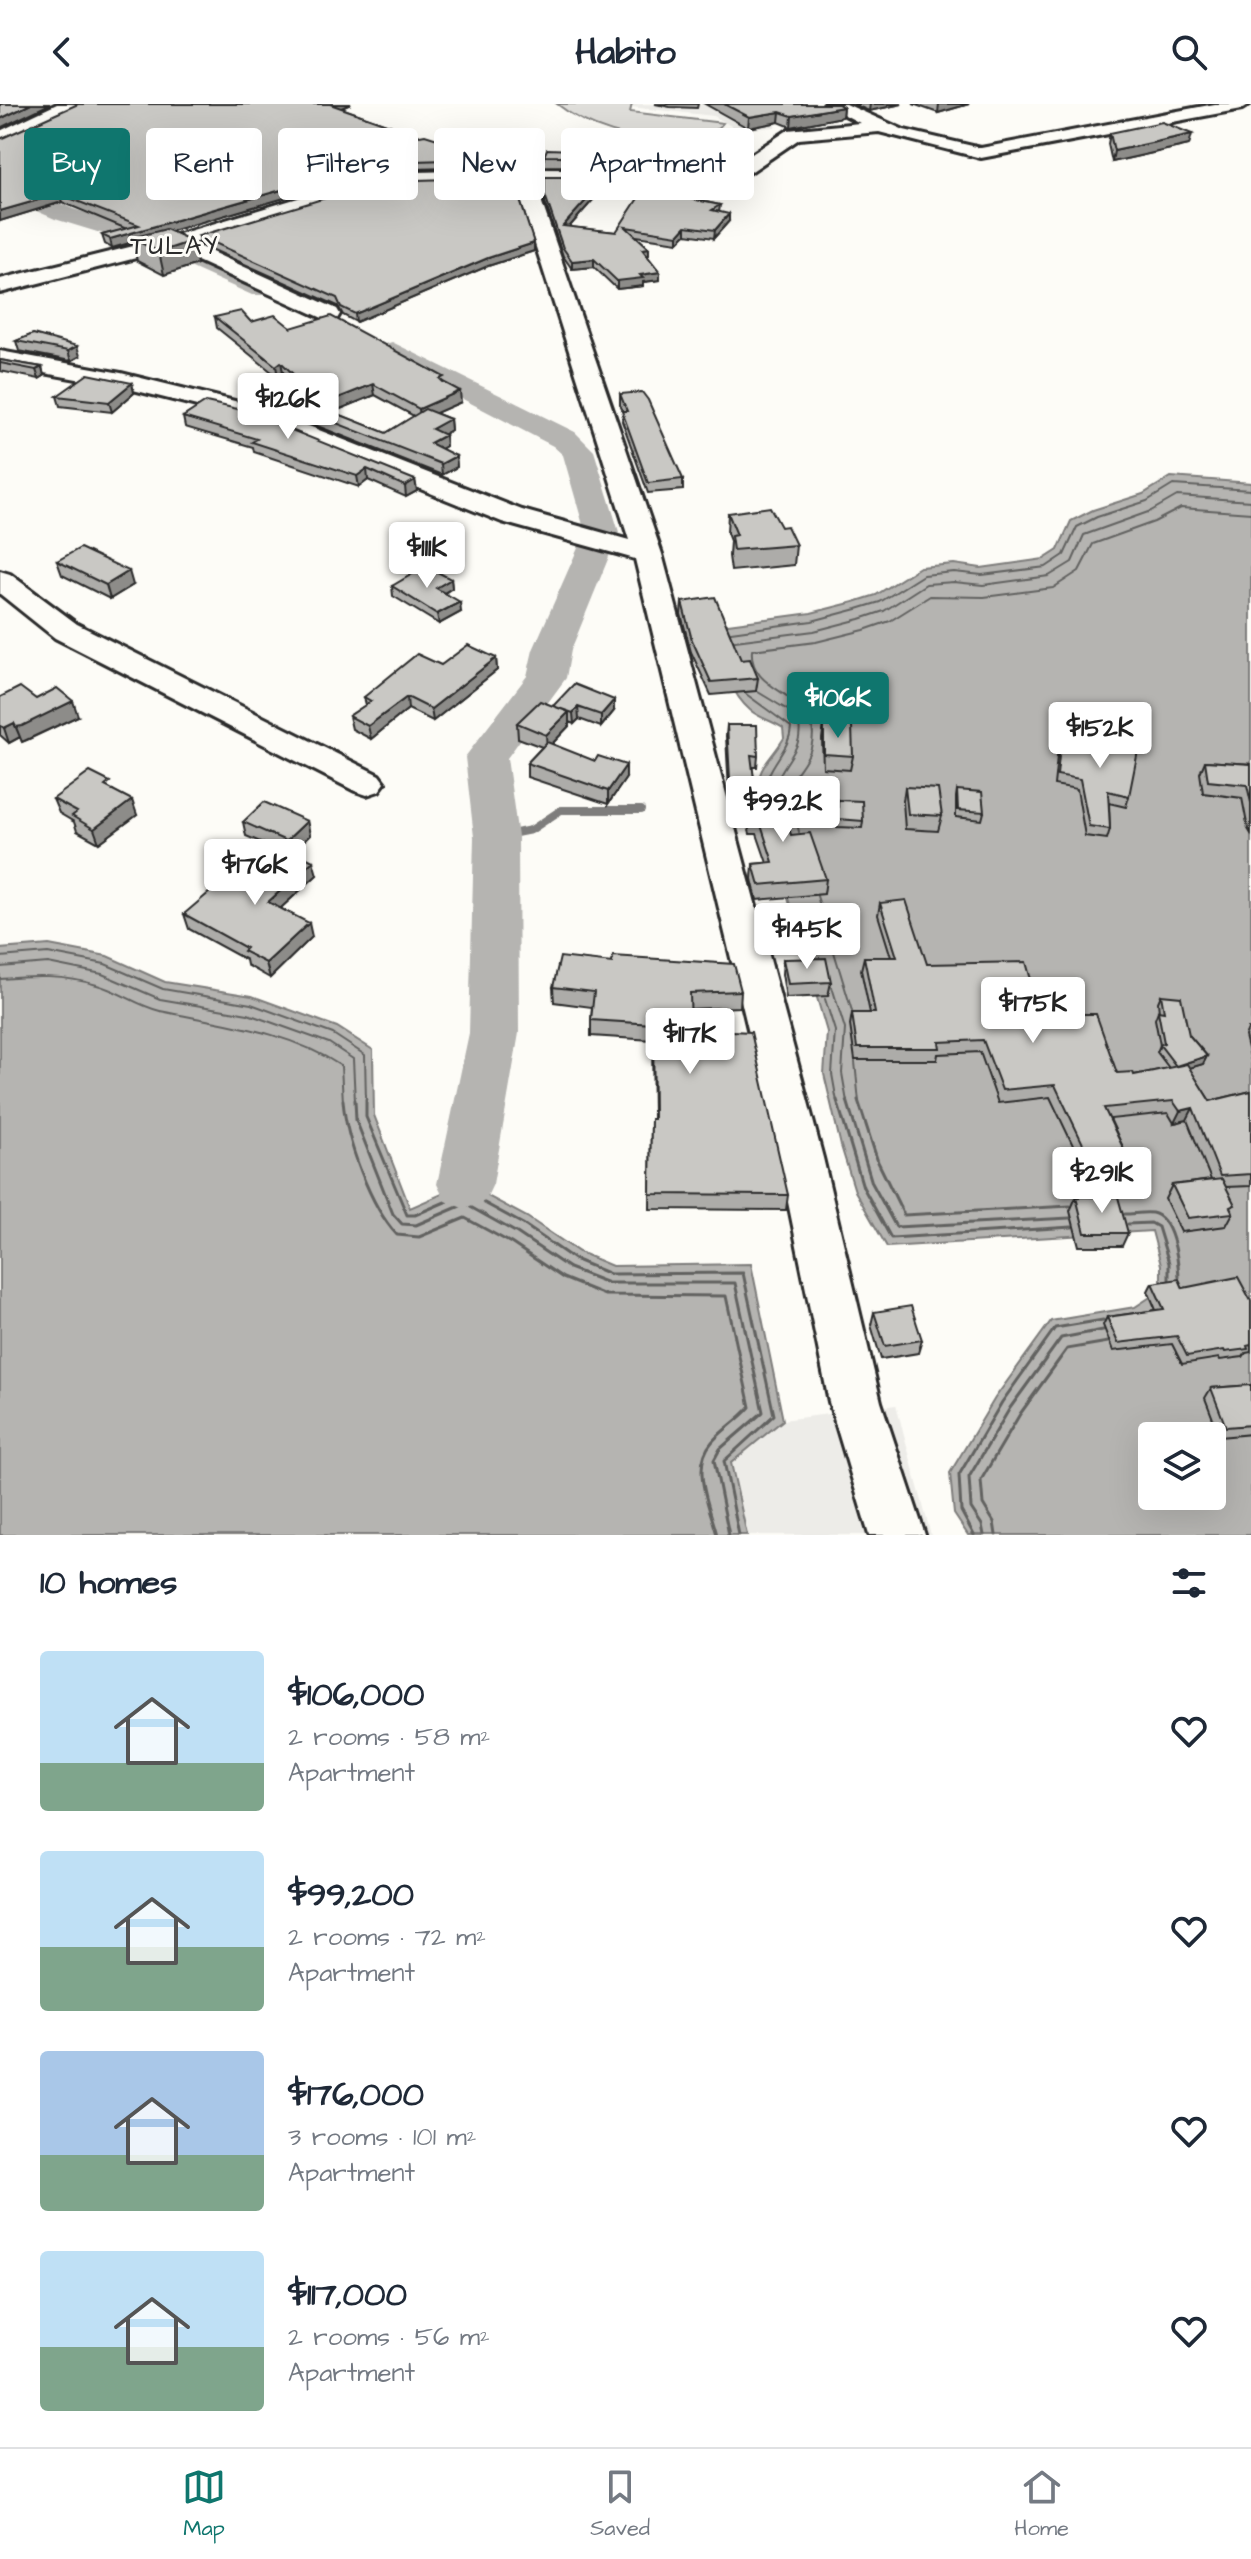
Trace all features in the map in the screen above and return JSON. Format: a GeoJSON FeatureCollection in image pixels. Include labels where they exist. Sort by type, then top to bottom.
{"type":"FeatureCollection","features":[{"type":"Feature","properties":{"kind":"main road"},"geometry":{"type":"LineString","coordinates":[[0,139],[74,104]]}},
{"type":"Feature","properties":{"kind":"street"},"geometry":{"type":"LineString","coordinates":[[832,104],[879,127],[942,146],[988,152],[1242,104]]}},
{"type":"Feature","properties":{"kind":"street"},"geometry":{"type":"LineString","coordinates":[[1143,105],[1162,104]]}},
{"type":"Feature","properties":{"kind":"street"},"geometry":{"type":"LineString","coordinates":[[545,175],[721,176],[742,169],[794,134],[879,127]]}},
{"type":"Feature","properties":{"kind":"street"},"geometry":{"type":"LineString","coordinates":[[0,286],[157,246],[381,179],[434,178]]}},
{"type":"Feature","properties":{"kind":"street"},"geometry":{"type":"LineString","coordinates":[[532,200],[648,554],[801,1158],[855,1402],[897,1535]]}},
{"type":"Feature","properties":{"kind":"street"},"geometry":{"type":"LineString","coordinates":[[149,270],[144,257],[157,246]]}},
{"type":"Feature","properties":{"kind":"street"},"geometry":{"type":"LineString","coordinates":[[157,246],[329,314]]}},
{"type":"Feature","properties":{"kind":"street"},"geometry":{"type":"LineString","coordinates":[[0,358],[134,383],[254,413],[460,497],[575,535],[648,554]]}},
{"type":"Feature","properties":{"kind":"street"},"geometry":{"type":"LineString","coordinates":[[0,580],[66,631],[367,783]]}},
{"type":"Feature","properties":{"kind":"shaded area"},"geometry":{"type":"Polygon","coordinates":[[[557,104],[632,104],[630,112],[723,123],[719,128],[602,128],[557,104]]]}},
{"type":"Feature","properties":{"kind":"shaded area"},"geometry":{"type":"Polygon","coordinates":[[[602,104],[761,104],[776,110],[775,127],[735,128],[714,116],[602,104]]]}},
{"type":"Feature","properties":{"kind":"shaded area"},"geometry":{"type":"Polygon","coordinates":[[[896,1405],[931,1535],[747,1535],[731,1463],[783,1420],[896,1405]]]}},
{"type":"Feature","properties":{"kind":"water"},"geometry":{"type":"Polygon","coordinates":[[[1171,477],[1251,483],[1251,1535],[968,1535],[954,1514],[950,1473],[995,1398],[1051,1321],[1135,1307],[1161,1290],[1161,1265],[1152,1231],[887,1247],[855,1191],[841,1146],[824,1074],[827,1032],[760,802],[760,773],[784,738],[783,728],[754,713],[742,702],[726,673],[714,631],[728,624],[811,613],[854,602],[876,595],[920,567],[954,564],[981,568],[1044,559],[1058,550],[1071,521],[1093,510],[1143,494],[1171,477]]]}},
{"type":"Feature","properties":{"kind":"water"},"geometry":{"type":"Polygon","coordinates":[[[49,945],[107,956],[165,982],[252,996],[337,1027],[373,1050],[374,1115],[410,1208],[465,1184],[527,1217],[579,1252],[612,1266],[751,1264],[783,1420],[731,1463],[747,1535],[0,1535],[0,949],[49,945]]]}},
{"type":"Feature","properties":{"kind":"building"},"geometry":{"type":"Polygon","coordinates":[[[0,104],[31,104],[0,119],[0,104]]]}},
{"type":"Feature","properties":{"kind":"building"},"geometry":{"type":"Polygon","coordinates":[[[78,104],[330,104],[398,128],[278,128],[278,191],[262,195],[262,128],[146,128],[146,200],[246,200],[110,239],[102,235],[139,225],[74,200],[130,200],[130,128],[25,128],[78,104]]]}},
{"type":"Feature","properties":{"kind":"building"},"geometry":{"type":"Polygon","coordinates":[[[724,104],[838,104],[843,107],[792,116],[780,112],[749,117],[724,104]]]}},
{"type":"Feature","properties":{"kind":"building"},"geometry":{"type":"Polygon","coordinates":[[[1162,122],[1192,134],[1114,151],[1110,133],[1162,122]]]}},
{"type":"Feature","properties":{"kind":"building"},"geometry":{"type":"Polygon","coordinates":[[[24,128],[24,200],[38,200],[0,211],[0,139],[24,128]]]}},
{"type":"Feature","properties":{"kind":"building"},"geometry":{"type":"Polygon","coordinates":[[[418,135],[434,138],[434,160],[418,161],[418,135]]]}},
{"type":"Feature","properties":{"kind":"building"},"geometry":{"type":"Polygon","coordinates":[[[547,149],[561,149],[561,156],[545,156],[547,149]]]}},
{"type":"Feature","properties":{"kind":"building"},"geometry":{"type":"Polygon","coordinates":[[[545,177],[561,177],[561,200],[586,200],[563,226],[616,232],[637,200],[696,200],[720,205],[712,210],[729,214],[715,230],[686,226],[678,235],[626,227],[649,248],[642,249],[660,272],[617,281],[594,259],[572,261],[563,248],[545,195],[545,177]]]}},
{"type":"Feature","properties":{"kind":"building"},"geometry":{"type":"Polygon","coordinates":[[[434,179],[434,200],[520,200],[534,243],[488,258],[355,314],[341,307],[337,298],[199,236],[319,200],[418,200],[418,180],[434,179]]]}},
{"type":"Feature","properties":{"kind":"building"},"geometry":{"type":"Polygon","coordinates":[[[166,229],[192,241],[159,252],[131,238],[166,229]]]}},
{"type":"Feature","properties":{"kind":"building"},"geometry":{"type":"Polygon","coordinates":[[[241,311],[251,322],[275,315],[291,328],[331,316],[444,377],[440,379],[460,391],[419,409],[373,384],[318,406],[386,433],[425,409],[450,419],[432,429],[445,435],[430,443],[456,456],[441,464],[267,396],[299,380],[281,362],[276,366],[215,317],[241,311]]]}},
{"type":"Feature","properties":{"kind":"building"},"geometry":{"type":"Polygon","coordinates":[[[33,334],[77,346],[68,351],[16,341],[33,334]]]}},
{"type":"Feature","properties":{"kind":"building"},"geometry":{"type":"Polygon","coordinates":[[[0,360],[42,367],[36,370],[0,363],[0,360]]]}},
{"type":"Feature","properties":{"kind":"building"},"geometry":{"type":"Polygon","coordinates":[[[88,374],[132,383],[109,402],[57,396],[88,374]]]}},
{"type":"Feature","properties":{"kind":"building"},"geometry":{"type":"Polygon","coordinates":[[[642,392],[683,479],[648,483],[622,411],[627,411],[620,394],[642,392]]]}},
{"type":"Feature","properties":{"kind":"building"},"geometry":{"type":"Polygon","coordinates":[[[206,402],[242,410],[415,480],[405,486],[367,469],[357,476],[252,442],[257,439],[183,417],[206,402]]]}},
{"type":"Feature","properties":{"kind":"building"},"geometry":{"type":"Polygon","coordinates":[[[770,507],[781,527],[787,526],[796,545],[733,550],[731,536],[737,535],[728,513],[770,507]]]}},
{"type":"Feature","properties":{"kind":"building"},"geometry":{"type":"Polygon","coordinates":[[[80,548],[129,571],[106,585],[57,561],[80,548]]]}},
{"type":"Feature","properties":{"kind":"building"},"geometry":{"type":"Polygon","coordinates":[[[426,566],[451,579],[436,588],[460,602],[437,614],[392,586],[426,566]]]}},
{"type":"Feature","properties":{"kind":"building"},"geometry":{"type":"Polygon","coordinates":[[[715,597],[741,660],[750,659],[758,678],[711,682],[692,640],[682,602],[715,597]]]}},
{"type":"Feature","properties":{"kind":"building"},"geometry":{"type":"Polygon","coordinates":[[[468,645],[496,658],[431,709],[407,697],[368,726],[349,716],[371,701],[364,697],[417,654],[441,665],[468,645]]]}},
{"type":"Feature","properties":{"kind":"building"},"geometry":{"type":"Polygon","coordinates":[[[574,684],[614,700],[601,715],[578,707],[573,713],[553,706],[574,684]]]}},
{"type":"Feature","properties":{"kind":"building"},"geometry":{"type":"Polygon","coordinates":[[[20,687],[36,699],[57,688],[73,701],[22,726],[16,727],[14,723],[4,728],[0,725],[0,697],[20,687]]]}},
{"type":"Feature","properties":{"kind":"building"},"geometry":{"type":"Polygon","coordinates":[[[540,701],[569,712],[546,735],[517,723],[540,701]]]}},
{"type":"Feature","properties":{"kind":"building"},"geometry":{"type":"Polygon","coordinates":[[[824,724],[852,726],[853,756],[824,754],[824,724]]]}},
{"type":"Feature","properties":{"kind":"building"},"geometry":{"type":"Polygon","coordinates":[[[727,725],[757,725],[758,756],[751,755],[754,779],[730,779],[727,725]]]}},
{"type":"Feature","properties":{"kind":"building"},"geometry":{"type":"Polygon","coordinates":[[[1096,728],[1137,734],[1137,756],[1129,796],[1108,791],[1110,829],[1089,826],[1080,779],[1057,775],[1061,737],[1096,743],[1096,728]]]}},
{"type":"Feature","properties":{"kind":"building"},"geometry":{"type":"Polygon","coordinates":[[[547,742],[595,761],[598,756],[626,765],[608,791],[527,763],[547,742]]]}},
{"type":"Feature","properties":{"kind":"building"},"geometry":{"type":"Polygon","coordinates":[[[1205,761],[1251,764],[1251,803],[1247,785],[1208,781],[1205,761]]]}},
{"type":"Feature","properties":{"kind":"building"},"geometry":{"type":"Polygon","coordinates":[[[90,772],[110,782],[105,786],[132,800],[94,829],[72,816],[77,812],[53,799],[90,772]]]}},
{"type":"Feature","properties":{"kind":"building"},"geometry":{"type":"Polygon","coordinates":[[[905,787],[938,789],[942,816],[908,814],[905,787]]]}},
{"type":"Feature","properties":{"kind":"building"},"geometry":{"type":"Polygon","coordinates":[[[778,790],[791,835],[810,833],[826,879],[759,885],[753,864],[773,862],[759,819],[751,820],[745,793],[778,790]]]}},
{"type":"Feature","properties":{"kind":"building"},"geometry":{"type":"Polygon","coordinates":[[[957,790],[982,792],[984,812],[958,810],[957,790]]]}},
{"type":"Feature","properties":{"kind":"building"},"geometry":{"type":"Polygon","coordinates":[[[838,800],[862,801],[863,821],[838,819],[838,800]]]}},
{"type":"Feature","properties":{"kind":"building"},"geometry":{"type":"Polygon","coordinates":[[[264,802],[307,821],[286,841],[243,822],[264,802]]]}},
{"type":"Feature","properties":{"kind":"building"},"geometry":{"type":"Polygon","coordinates":[[[284,846],[313,861],[268,902],[309,923],[266,963],[243,951],[246,948],[184,914],[224,880],[237,886],[284,846]]]}},
{"type":"Feature","properties":{"kind":"building"},"geometry":{"type":"Polygon","coordinates":[[[906,900],[927,964],[1026,962],[1039,1008],[1066,1006],[1069,1014],[1096,1014],[1117,1073],[1133,1072],[1134,1075],[1187,1064],[1210,1101],[1251,1091],[1251,1174],[1220,1176],[1193,1108],[1180,1111],[1173,1101],[1104,1108],[1128,1158],[1092,1163],[1055,1085],[1002,1090],[983,1040],[939,1042],[940,1048],[857,1048],[852,1013],[875,1013],[864,957],[897,957],[880,903],[906,900]]]}},
{"type":"Feature","properties":{"kind":"building"},"geometry":{"type":"Polygon","coordinates":[[[613,956],[734,964],[741,991],[690,993],[691,1029],[751,1032],[788,1195],[650,1194],[651,1119],[654,1119],[653,1024],[591,1020],[594,992],[553,987],[560,957],[612,963],[613,956]]]}},
{"type":"Feature","properties":{"kind":"building"},"geometry":{"type":"Polygon","coordinates":[[[826,958],[831,982],[788,984],[783,959],[826,958]]]}},
{"type":"Feature","properties":{"kind":"building"},"geometry":{"type":"Polygon","coordinates":[[[1161,995],[1181,997],[1189,1035],[1207,1056],[1176,1066],[1160,1045],[1164,1043],[1158,1011],[1164,1012],[1161,995]]]}},
{"type":"Feature","properties":{"kind":"building"},"geometry":{"type":"Polygon","coordinates":[[[1222,1179],[1235,1205],[1230,1207],[1233,1213],[1188,1218],[1172,1185],[1222,1179]]]}},
{"type":"Feature","properties":{"kind":"building"},"geometry":{"type":"Polygon","coordinates":[[[1076,1197],[1118,1197],[1128,1233],[1085,1233],[1076,1197]]]}},
{"type":"Feature","properties":{"kind":"building"},"geometry":{"type":"Polygon","coordinates":[[[1238,1277],[1251,1301],[1251,1345],[1247,1346],[1248,1349],[1187,1356],[1177,1336],[1118,1343],[1107,1317],[1164,1309],[1152,1283],[1179,1279],[1183,1288],[1238,1277]]]}},
{"type":"Feature","properties":{"kind":"building"},"geometry":{"type":"Polygon","coordinates":[[[911,1306],[922,1340],[885,1346],[874,1312],[911,1306]]]}},
{"type":"Feature","properties":{"kind":"building"},"geometry":{"type":"Polygon","coordinates":[[[1251,1385],[1251,1425],[1226,1427],[1211,1388],[1251,1385]]]}},
{"type":"Feature","properties":{"kind":"waterway"},"geometry":{"type":"LineString","coordinates":[[0,186],[64,214],[152,241],[261,289]]}},
{"type":"Feature","properties":{"kind":"waterway"},"geometry":{"type":"LineString","coordinates":[[392,351],[564,439],[578,451],[602,532],[552,650],[546,678],[486,757],[496,837],[494,1033],[465,1184]]}},
{"type":"Feature","properties":{"kind":"waterway"},"geometry":{"type":"LineString","coordinates":[[496,837],[531,830],[561,810],[641,810]]}},
{"type":"Feature","properties":{"kind":"district","name":"TULAY"},"geometry":{"type":"Point","coordinates":[175,246]}}]}
